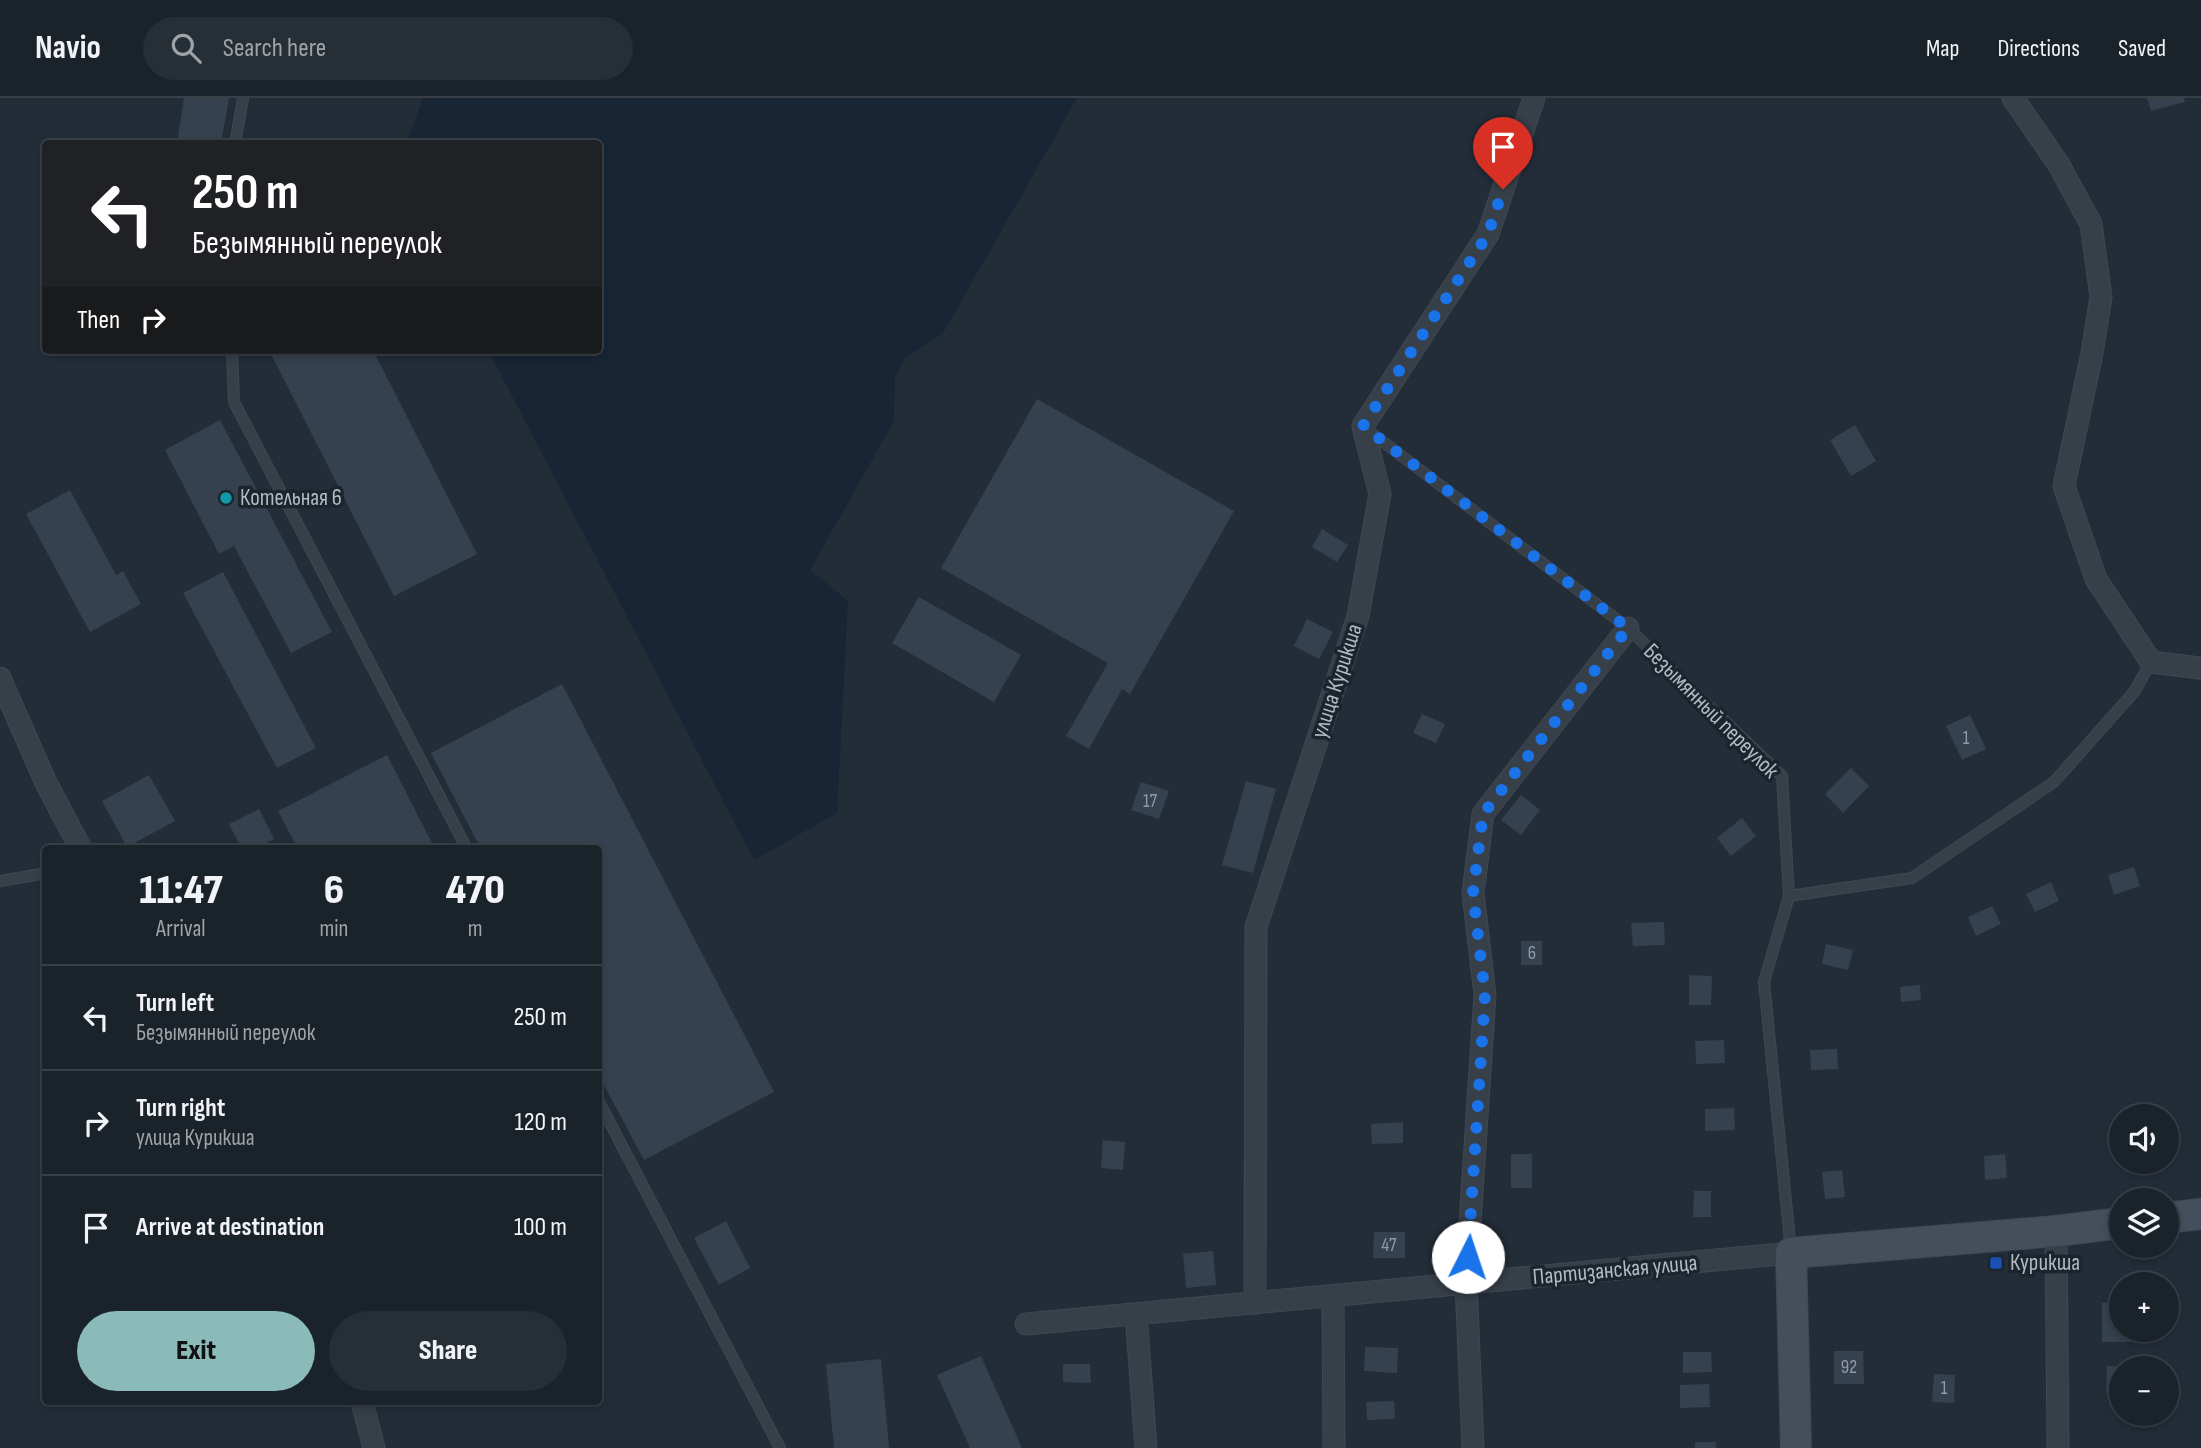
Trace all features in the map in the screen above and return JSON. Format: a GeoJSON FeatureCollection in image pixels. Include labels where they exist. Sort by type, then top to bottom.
{"type":"FeatureCollection","features":[{"type":"Feature","properties":{"kind":"street"},"geometry":{"type":"LineString","coordinates":[[1363,426],[1488,234],[1534,98]]}},
{"type":"Feature","properties":{"kind":"street"},"geometry":{"type":"LineString","coordinates":[[2013,98],[2059,165],[2091,224],[2101,297],[2064,486],[2096,579],[2151,662],[2201,668]]}},
{"type":"Feature","properties":{"kind":"street","name":"улица Курикша"},"geometry":{"type":"LineString","coordinates":[[1255,1303],[1256,927],[1359,616],[1380,494],[1363,426]]}},
{"type":"Feature","properties":{"kind":"street"},"geometry":{"type":"LineString","coordinates":[[1473,1448],[1466,1283],[1485,995],[1473,893],[1483,814],[1628,628]]}},
{"type":"Feature","properties":{"kind":"street"},"geometry":{"type":"LineString","coordinates":[[0,678],[46,783],[79,845]]}},
{"type":"Feature","properties":{"kind":"street"},"geometry":{"type":"LineString","coordinates":[[2179,1217],[2201,1214]]}},
{"type":"Feature","properties":{"kind":"street","name":"Партизанская улица"},"geometry":{"type":"LineString","coordinates":[[1026,1324],[2109,1224]]}},
{"type":"Feature","properties":{"kind":"street"},"geometry":{"type":"LineString","coordinates":[[2056,1231],[2058,1448]]}},
{"type":"Feature","properties":{"kind":"street"},"geometry":{"type":"LineString","coordinates":[[1791,1253],[1796,1448]]}},
{"type":"Feature","properties":{"kind":"street"},"geometry":{"type":"LineString","coordinates":[[1333,1296],[1334,1448]]}},
{"type":"Feature","properties":{"kind":"street"},"geometry":{"type":"LineString","coordinates":[[1136,1314],[1146,1448]]}},
{"type":"Feature","properties":{"kind":"street"},"geometry":{"type":"LineString","coordinates":[[363,1405],[374,1448]]}},
{"type":"Feature","properties":{"kind":"lane"},"geometry":{"type":"LineString","coordinates":[[236,140],[243,98]]}},
{"type":"Feature","properties":{"kind":"lane"},"geometry":{"type":"LineString","coordinates":[[232,354],[234,402],[465,845]]}},
{"type":"Feature","properties":{"kind":"lane","name":"Безымянный переулок"},"geometry":{"type":"LineString","coordinates":[[1363,426],[1628,628],[1782,776],[1789,896],[1764,982],[1791,1253]]}},
{"type":"Feature","properties":{"kind":"lane"},"geometry":{"type":"LineString","coordinates":[[1789,896],[1912,878],[2054,782],[2134,692],[2151,662]]}},
{"type":"Feature","properties":{"kind":"lane"},"geometry":{"type":"LineString","coordinates":[[0,881],[42,874]]}},
{"type":"Feature","properties":{"kind":"lane"},"geometry":{"type":"LineString","coordinates":[[602,1108],[780,1448]]}},
{"type":"Feature","properties":{"kind":"water"},"geometry":{"type":"Polygon","coordinates":[[[423,98],[1077,98],[943,333],[904,359],[895,377],[894,421],[810,570],[848,601],[837,813],[754,860],[490,354],[602,354],[602,140],[408,140],[423,98]]]}},
{"type":"Feature","properties":{"kind":"building"},"geometry":{"type":"Polygon","coordinates":[[[184,98],[229,98],[222,140],[178,140],[184,98]]]}},
{"type":"Feature","properties":{"kind":"building"},"geometry":{"type":"Polygon","coordinates":[[[2147,98],[2184,98],[2185,102],[2151,111],[2147,98]]]}},
{"type":"Feature","properties":{"kind":"building"},"geometry":{"type":"Polygon","coordinates":[[[271,354],[375,354],[477,554],[394,596],[271,354]]]}},
{"type":"Feature","properties":{"kind":"building"},"geometry":{"type":"Polygon","coordinates":[[[1037,399],[1234,511],[1130,694],[1122,689],[1089,749],[1066,736],[1108,663],[941,568],[1037,399]]]}},
{"type":"Feature","properties":{"kind":"building","name":"Котельная 6"},"geometry":{"type":"Polygon","coordinates":[[[220,420],[332,632],[291,653],[234,546],[219,554],[165,450],[220,420]]]}},
{"type":"Feature","properties":{"kind":"building"},"geometry":{"type":"Polygon","coordinates":[[[1855,425],[1876,461],[1851,476],[1830,440],[1855,425]]]}},
{"type":"Feature","properties":{"kind":"building"},"geometry":{"type":"Polygon","coordinates":[[[70,490],[116,575],[123,571],[141,604],[90,632],[26,514],[70,490]]]}},
{"type":"Feature","properties":{"kind":"building"},"geometry":{"type":"Polygon","coordinates":[[[1322,529],[1348,545],[1337,562],[1312,547],[1322,529]]]}},
{"type":"Feature","properties":{"kind":"building"},"geometry":{"type":"Polygon","coordinates":[[[223,572],[316,748],[277,768],[183,593],[223,572]]]}},
{"type":"Feature","properties":{"kind":"building"},"geometry":{"type":"Polygon","coordinates":[[[919,597],[1021,655],[994,702],[892,643],[919,597]]]}},
{"type":"Feature","properties":{"kind":"building"},"geometry":{"type":"Polygon","coordinates":[[[1307,619],[1333,632],[1319,659],[1294,646],[1307,619]]]}},
{"type":"Feature","properties":{"kind":"building"},"geometry":{"type":"Polygon","coordinates":[[[562,684],[774,1092],[644,1160],[602,1081],[602,845],[479,845],[431,753],[562,684]]]}},
{"type":"Feature","properties":{"kind":"building"},"geometry":{"type":"Polygon","coordinates":[[[1422,714],[1445,724],[1436,743],[1413,733],[1422,714]]]}},
{"type":"Feature","properties":{"kind":"building"},"geometry":{"type":"Polygon","coordinates":[[[1970,715],[1986,749],[1962,760],[1946,726],[1970,715]]]}},
{"type":"Feature","properties":{"kind":"building"},"geometry":{"type":"Polygon","coordinates":[[[387,755],[433,845],[296,845],[278,811],[387,755]]]}},
{"type":"Feature","properties":{"kind":"building"},"geometry":{"type":"Polygon","coordinates":[[[1851,768],[1869,786],[1843,813],[1825,794],[1851,768]]]}},
{"type":"Feature","properties":{"kind":"building"},"geometry":{"type":"Polygon","coordinates":[[[149,775],[175,821],[126,845],[102,801],[149,775]]]}},
{"type":"Feature","properties":{"kind":"building"},"geometry":{"type":"Polygon","coordinates":[[[1246,781],[1276,789],[1253,873],[1222,865],[1246,781]]]}},
{"type":"Feature","properties":{"kind":"building"},"geometry":{"type":"Polygon","coordinates":[[[1141,782],[1169,791],[1159,819],[1131,810],[1141,782]]]}},
{"type":"Feature","properties":{"kind":"building"},"geometry":{"type":"Polygon","coordinates":[[[1521,795],[1540,810],[1521,835],[1501,820],[1521,795]]]}},
{"type":"Feature","properties":{"kind":"building"},"geometry":{"type":"Polygon","coordinates":[[[259,809],[274,839],[263,845],[240,845],[229,824],[259,809]]]}},
{"type":"Feature","properties":{"kind":"building"},"geometry":{"type":"Polygon","coordinates":[[[1742,818],[1756,836],[1731,856],[1717,838],[1742,818]]]}},
{"type":"Feature","properties":{"kind":"building"},"geometry":{"type":"Polygon","coordinates":[[[2134,867],[2140,886],[2114,895],[2108,875],[2134,867]]]}},
{"type":"Feature","properties":{"kind":"building"},"geometry":{"type":"Polygon","coordinates":[[[2051,882],[2059,901],[2035,912],[2026,894],[2051,882]]]}},
{"type":"Feature","properties":{"kind":"building"},"geometry":{"type":"Polygon","coordinates":[[[1992,906],[2001,924],[1976,936],[1968,917],[1992,906]]]}},
{"type":"Feature","properties":{"kind":"building"},"geometry":{"type":"Polygon","coordinates":[[[1664,922],[1665,945],[1633,946],[1631,923],[1664,922]]]}},
{"type":"Feature","properties":{"kind":"building"},"geometry":{"type":"Polygon","coordinates":[[[1521,941],[1542,941],[1542,965],[1521,965],[1521,941]]]}},
{"type":"Feature","properties":{"kind":"building"},"geometry":{"type":"Polygon","coordinates":[[[1826,944],[1853,950],[1848,970],[1822,964],[1826,944]]]}},
{"type":"Feature","properties":{"kind":"building"},"geometry":{"type":"Polygon","coordinates":[[[1689,975],[1712,976],[1711,1005],[1689,1005],[1689,975]]]}},
{"type":"Feature","properties":{"kind":"building"},"geometry":{"type":"Polygon","coordinates":[[[1920,985],[1921,1000],[1901,1002],[1900,987],[1920,985]]]}},
{"type":"Feature","properties":{"kind":"building"},"geometry":{"type":"Polygon","coordinates":[[[1724,1040],[1725,1063],[1696,1064],[1695,1041],[1724,1040]]]}},
{"type":"Feature","properties":{"kind":"building"},"geometry":{"type":"Polygon","coordinates":[[[1837,1049],[1838,1069],[1811,1070],[1810,1050],[1837,1049]]]}},
{"type":"Feature","properties":{"kind":"building"},"geometry":{"type":"Polygon","coordinates":[[[1734,1108],[1735,1130],[1705,1131],[1705,1109],[1734,1108]]]}},
{"type":"Feature","properties":{"kind":"building"},"geometry":{"type":"Polygon","coordinates":[[[1403,1122],[1403,1143],[1372,1144],[1371,1124],[1403,1122]]]}},
{"type":"Feature","properties":{"kind":"building"},"geometry":{"type":"Polygon","coordinates":[[[1103,1140],[1125,1142],[1123,1170],[1101,1168],[1103,1140]]]}},
{"type":"Feature","properties":{"kind":"building"},"geometry":{"type":"Polygon","coordinates":[[[1511,1154],[1532,1154],[1532,1188],[1511,1188],[1511,1154]]]}},
{"type":"Feature","properties":{"kind":"building"},"geometry":{"type":"Polygon","coordinates":[[[2005,1154],[2007,1178],[1985,1180],[1984,1156],[2005,1154]]]}},
{"type":"Feature","properties":{"kind":"building"},"geometry":{"type":"Polygon","coordinates":[[[1842,1170],[1845,1197],[1825,1199],[1822,1172],[1842,1170]]]}},
{"type":"Feature","properties":{"kind":"building"},"geometry":{"type":"Polygon","coordinates":[[[1694,1191],[1711,1191],[1711,1217],[1693,1217],[1694,1191]]]}},
{"type":"Feature","properties":{"kind":"building"},"geometry":{"type":"Polygon","coordinates":[[[726,1221],[750,1268],[719,1285],[694,1238],[726,1221]]]}},
{"type":"Feature","properties":{"kind":"building"},"geometry":{"type":"Polygon","coordinates":[[[1374,1232],[1405,1232],[1405,1258],[1373,1258],[1374,1232]]]}},
{"type":"Feature","properties":{"kind":"building"},"geometry":{"type":"Polygon","coordinates":[[[1213,1251],[1216,1285],[1186,1288],[1183,1254],[1213,1251]]]}},
{"type":"Feature","properties":{"kind":"building"},"geometry":{"type":"Polygon","coordinates":[[[2102,1303],[2109,1303],[2109,1342],[2102,1342],[2102,1303]]]}},
{"type":"Feature","properties":{"kind":"building"},"geometry":{"type":"Polygon","coordinates":[[[1365,1347],[1398,1348],[1397,1373],[1364,1371],[1365,1347]]]}},
{"type":"Feature","properties":{"kind":"building"},"geometry":{"type":"Polygon","coordinates":[[[1834,1351],[1863,1351],[1864,1384],[1834,1384],[1834,1351]]]}},
{"type":"Feature","properties":{"kind":"building"},"geometry":{"type":"Polygon","coordinates":[[[1683,1352],[1711,1352],[1712,1372],[1683,1373],[1683,1352]]]}},
{"type":"Feature","properties":{"kind":"building"},"geometry":{"type":"Polygon","coordinates":[[[981,1356],[1022,1448],[970,1448],[937,1375],[981,1356]]]}},
{"type":"Feature","properties":{"kind":"building"},"geometry":{"type":"Polygon","coordinates":[[[881,1359],[889,1448],[834,1448],[826,1364],[881,1359]]]}},
{"type":"Feature","properties":{"kind":"building"},"geometry":{"type":"Polygon","coordinates":[[[1063,1364],[1090,1364],[1091,1383],[1063,1382],[1063,1364]]]}},
{"type":"Feature","properties":{"kind":"building"},"geometry":{"type":"Polygon","coordinates":[[[2107,1366],[2109,1366],[2109,1393],[2106,1393],[2107,1366]]]}},
{"type":"Feature","properties":{"kind":"building"},"geometry":{"type":"Polygon","coordinates":[[[1934,1374],[1955,1375],[1954,1403],[1932,1402],[1934,1374]]]}},
{"type":"Feature","properties":{"kind":"building"},"geometry":{"type":"Polygon","coordinates":[[[1709,1384],[1710,1407],[1680,1408],[1680,1385],[1709,1384]]]}},
{"type":"Feature","properties":{"kind":"building"},"geometry":{"type":"Polygon","coordinates":[[[1394,1401],[1395,1419],[1367,1420],[1366,1402],[1394,1401]]]}},
{"type":"Feature","properties":{"kind":"building"},"geometry":{"type":"Polygon","coordinates":[[[1695,1442],[1716,1442],[1716,1448],[1695,1448],[1695,1442]]]}},
{"type":"Feature","properties":{"kind":"place","name":"Котельная 6"},"geometry":{"type":"Point","coordinates":[226,498]}},
{"type":"Feature","properties":{"kind":"place","name":"Курикша"},"geometry":{"type":"Point","coordinates":[1996,1263]}},
{"type":"Feature","properties":{"kind":"route"},"geometry":{"type":"LineString","coordinates":[[1468,1257],[1485,995],[1473,893],[1483,814],[1628,628],[1363,426],[1488,234],[1503,189]]}}]}
